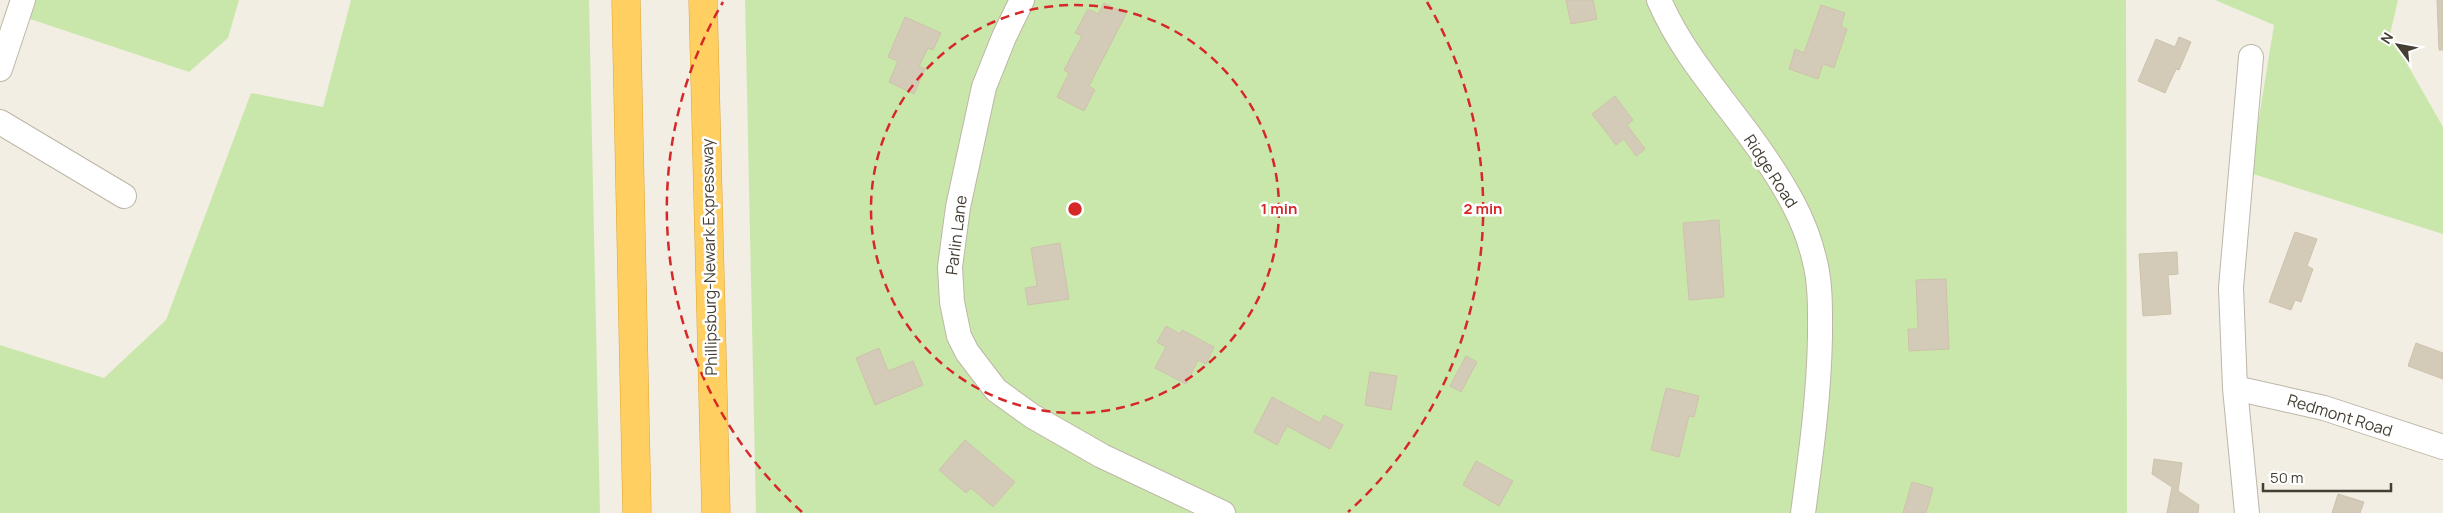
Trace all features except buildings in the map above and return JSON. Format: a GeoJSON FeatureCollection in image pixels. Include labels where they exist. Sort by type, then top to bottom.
{"type":"FeatureCollection","features":[{"type":"Feature","properties":{"kind":"highway"},"geometry":{"type":"LineString","coordinates":[[626,0],[636,513]]}},
{"type":"Feature","properties":{"kind":"highway","name":"Phillipsburg-Newark Expressway"},"geometry":{"type":"LineString","coordinates":[[703,0],[716,513]]}},
{"type":"Feature","properties":{"kind":"street"},"geometry":{"type":"LineString","coordinates":[[0,69],[23,0]]}},
{"type":"Feature","properties":{"kind":"street","name":"Parlin Lane"},"geometry":{"type":"LineString","coordinates":[[1022,0],[1004,37],[984,87],[958,207],[950,267],[952,302],[959,336],[967,352],[996,390],[1032,416],[1102,456],[1223,513]]}},
{"type":"Feature","properties":{"kind":"street","name":"Ridge Road"},"geometry":{"type":"LineString","coordinates":[[1660,0],[1668,20],[1696,65],[1762,153],[1796,208],[1814,258],[1820,308],[1819,386],[1803,513]]}},
{"type":"Feature","properties":{"kind":"street"},"geometry":{"type":"LineString","coordinates":[[2247,513],[2236,388],[2231,288],[2251,57]]}},
{"type":"Feature","properties":{"kind":"street"},"geometry":{"type":"LineString","coordinates":[[0,122],[124,196]]}},
{"type":"Feature","properties":{"kind":"street","name":"Redmont Road"},"geometry":{"type":"LineString","coordinates":[[2236,388],[2324,408],[2443,447]]}},
{"type":"Feature","properties":{"kind":"green space"},"geometry":{"type":"Polygon","coordinates":[[[18,0],[239,0],[228,38],[189,72],[12,13],[18,0]]]}},
{"type":"Feature","properties":{"kind":"green space"},"geometry":{"type":"Polygon","coordinates":[[[351,0],[589,0],[600,513],[0,513],[0,345],[104,378],[166,320],[251,93],[323,107],[351,0]]]}},
{"type":"Feature","properties":{"kind":"green space"},"geometry":{"type":"Polygon","coordinates":[[[745,0],[2126,0],[2127,513],[756,513],[745,0]]]}},
{"type":"Feature","properties":{"kind":"green space"},"geometry":{"type":"Polygon","coordinates":[[[2215,0],[2398,0],[2390,34],[2443,127],[2443,234],[2250,173],[2274,25],[2215,0]]]}}]}
